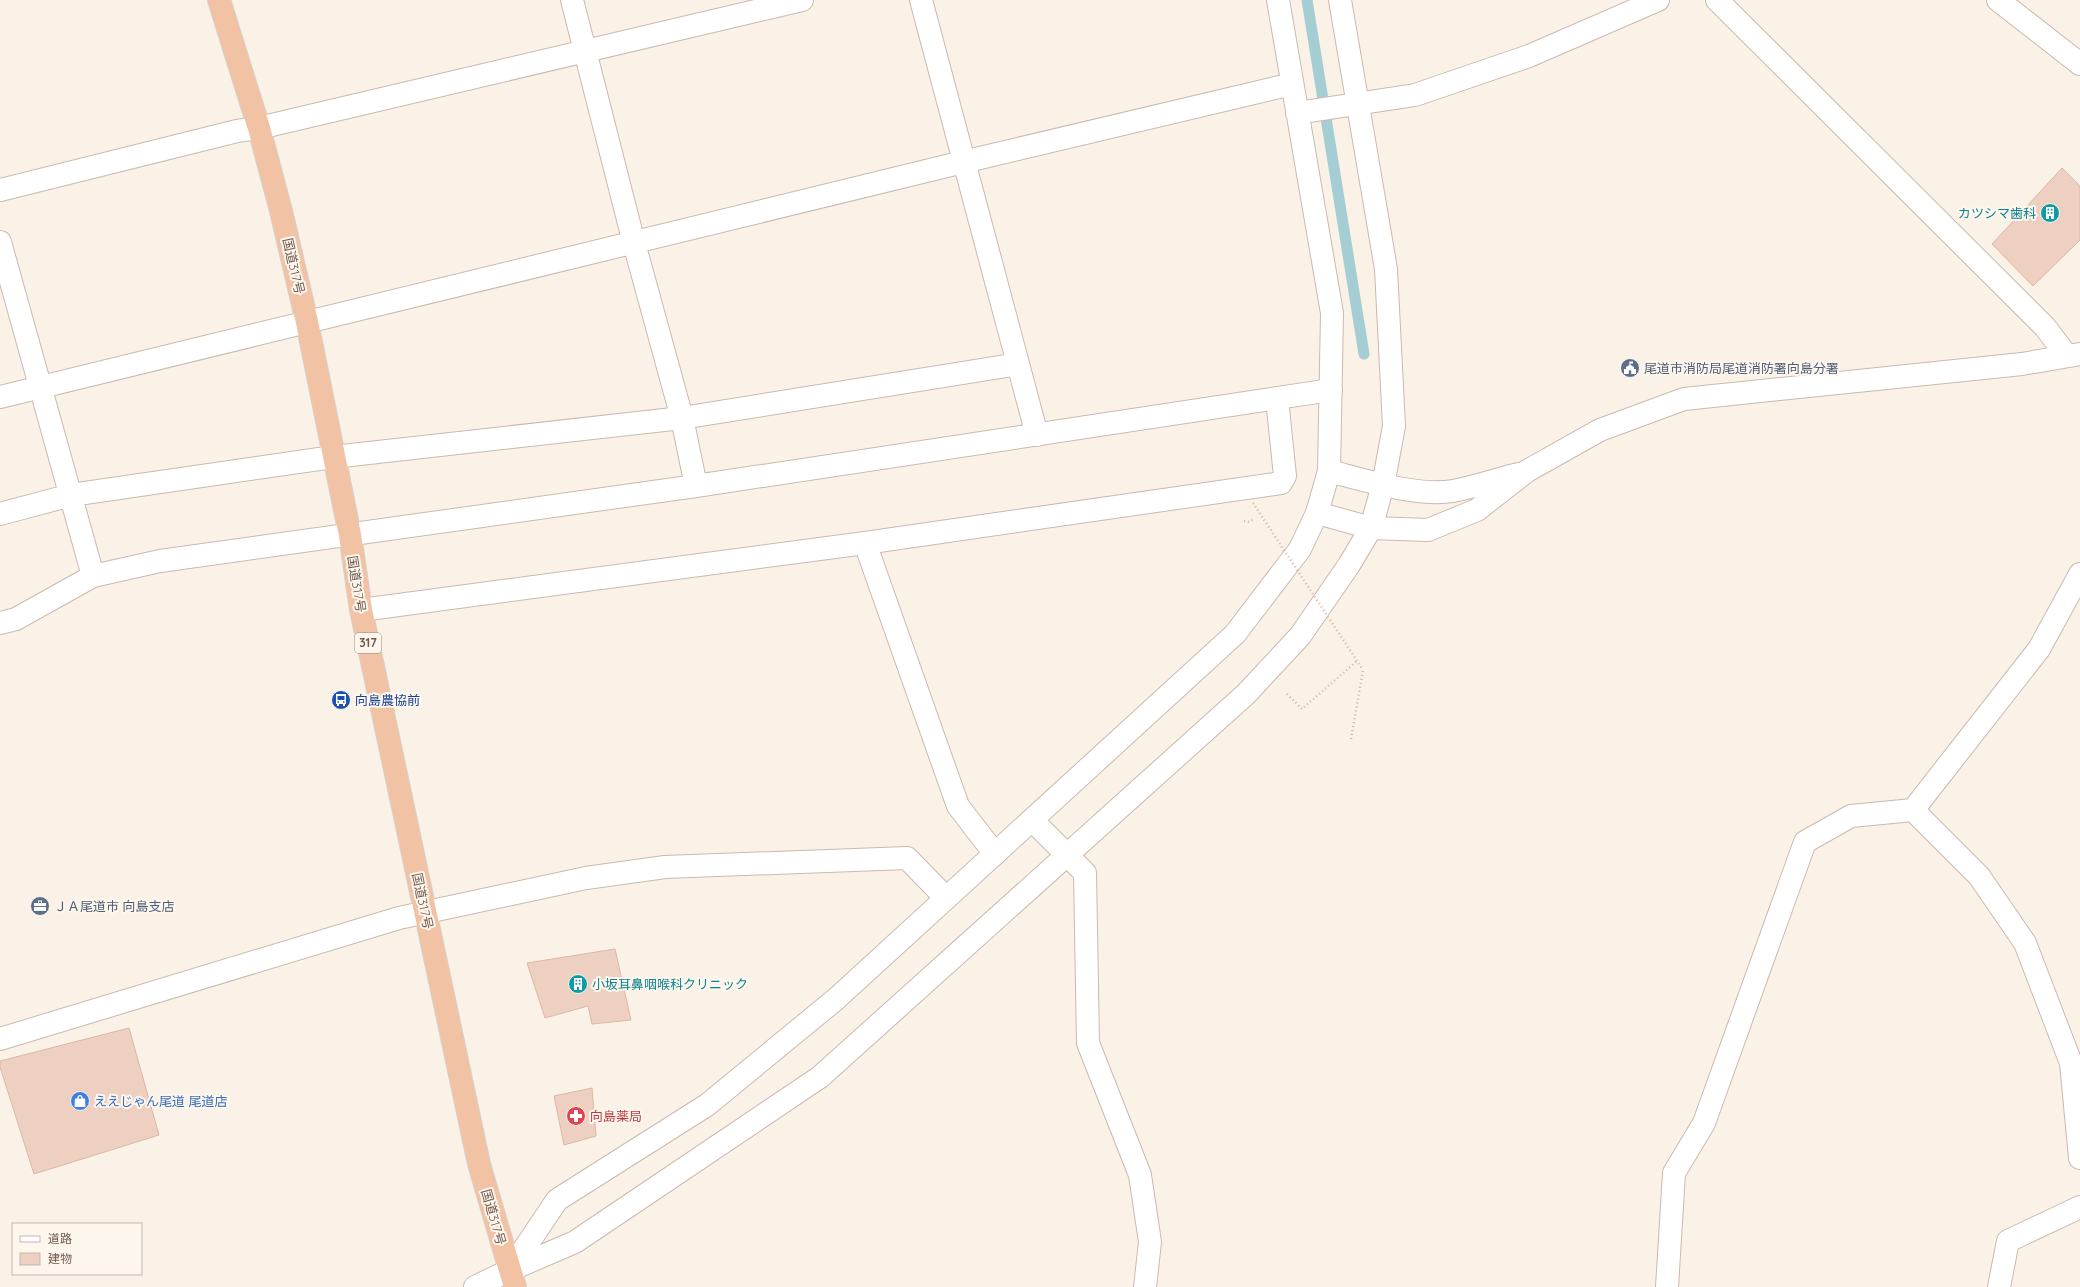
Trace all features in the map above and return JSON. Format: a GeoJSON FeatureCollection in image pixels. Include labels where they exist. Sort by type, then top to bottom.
{"type":"FeatureCollection","features":[{"type":"Feature","properties":{"kind":"highway","name":"国道317号"},"geometry":{"type":"LineString","coordinates":[[219,0],[259,128],[281,211],[307,322],[350,536],[361,610],[479,1164],[512,1279]]}},
{"type":"Feature","properties":{"kind":"street"},"geometry":{"type":"LineString","coordinates":[[572,0],[634,243],[682,418],[696,486]]}},
{"type":"Feature","properties":{"kind":"street"},"geometry":{"type":"LineString","coordinates":[[0,190],[237,131],[259,128],[802,0]]}},
{"type":"Feature","properties":{"kind":"street"},"geometry":{"type":"LineString","coordinates":[[921,0],[1037,436]]}},
{"type":"Feature","properties":{"kind":"street"},"geometry":{"type":"LineString","coordinates":[[512,1279],[557,1200],[707,1104],[836,998],[1236,634],[1300,549],[1317,513],[1329,471],[1332,313],[1278,0]]}},
{"type":"Feature","properties":{"kind":"street"},"geometry":{"type":"LineString","coordinates":[[475,1287],[512,1279],[575,1242],[820,1077],[1252,688],[1300,636],[1349,565],[1370,528],[1383,485],[1394,426],[1386,269],[1340,0]]}},
{"type":"Feature","properties":{"kind":"street"},"geometry":{"type":"LineString","coordinates":[[1297,113],[1415,95],[1529,56],[1658,0]]}},
{"type":"Feature","properties":{"kind":"street"},"geometry":{"type":"LineString","coordinates":[[1717,0],[2073,355]]}},
{"type":"Feature","properties":{"kind":"street"},"geometry":{"type":"LineString","coordinates":[[1998,0],[2080,64]]}},
{"type":"Feature","properties":{"kind":"street"},"geometry":{"type":"LineString","coordinates":[[0,397],[963,162],[1292,84]]}},
{"type":"Feature","properties":{"kind":"street"},"geometry":{"type":"LineString","coordinates":[[0,242],[93,576]]}},
{"type":"Feature","properties":{"kind":"street"},"geometry":{"type":"LineString","coordinates":[[1317,513],[1370,528],[1428,530],[1477,510],[1527,471],[1600,430],[1684,399],[2022,364],[2073,355]]}},
{"type":"Feature","properties":{"kind":"street"},"geometry":{"type":"LineString","coordinates":[[0,514],[71,495],[333,457],[682,418],[1018,364]]}},
{"type":"Feature","properties":{"kind":"street"},"geometry":{"type":"LineString","coordinates":[[0,623],[16,619],[93,576],[160,561],[350,536],[696,486],[1037,436],[1331,390]]}},
{"type":"Feature","properties":{"kind":"street"},"geometry":{"type":"LineString","coordinates":[[361,610],[865,543],[1281,483],[1285,476],[1277,399]]}},
{"type":"Feature","properties":{"kind":"street"},"geometry":{"type":"LineString","coordinates":[[1329,471],[1383,485],[1419,491],[1452,491],[1527,471]]}},
{"type":"Feature","properties":{"kind":"street"},"geometry":{"type":"LineString","coordinates":[[865,543],[958,806],[995,854]]}},
{"type":"Feature","properties":{"kind":"street"},"geometry":{"type":"LineString","coordinates":[[1666,1287],[1674,1173],[1704,1122],[1805,842],[1851,816],[1913,810],[2039,649],[2080,574]]}},
{"type":"Feature","properties":{"kind":"street"},"geometry":{"type":"LineString","coordinates":[[1913,810],[1979,876],[2026,943],[2071,1063],[2080,1158]]}},
{"type":"Feature","properties":{"kind":"street"},"geometry":{"type":"LineString","coordinates":[[1032,820],[1084,873],[1088,1043],[1140,1175],[1150,1242],[1145,1287]]}},
{"type":"Feature","properties":{"kind":"street"},"geometry":{"type":"LineString","coordinates":[[0,1039],[392,920],[586,878],[665,867],[907,858],[946,898]]}},
{"type":"Feature","properties":{"kind":"street"},"geometry":{"type":"LineString","coordinates":[[1999,1287],[2008,1241],[2080,1207]]}},
{"type":"Feature","properties":{"kind":"path"},"geometry":{"type":"LineString","coordinates":[[1253,503],[1363,670],[1351,739]]}},
{"type":"Feature","properties":{"kind":"path"},"geometry":{"type":"LineString","coordinates":[[1286,693],[1302,709],[1357,661]]}},
{"type":"Feature","properties":{"kind":"building","name":"カツシマ歯科"},"geometry":{"type":"Polygon","coordinates":[[[2062,168],[2080,186],[2080,240],[2033,286],[1992,244],[2062,168]]]}},
{"type":"Feature","properties":{"kind":"building","name":"小坂耳鼻咽喉科クリニック"},"geometry":{"type":"Polygon","coordinates":[[[615,949],[631,1020],[592,1024],[588,1006],[545,1018],[527,963],[615,949]]]}},
{"type":"Feature","properties":{"kind":"building","name":"ええじゃん尾道 尾道店"},"geometry":{"type":"Polygon","coordinates":[[[129,1028],[159,1135],[34,1174],[0,1067],[0,1061],[129,1028]]]}},
{"type":"Feature","properties":{"kind":"building","name":"向島薬局"},"geometry":{"type":"Polygon","coordinates":[[[592,1088],[596,1136],[564,1145],[554,1096],[592,1088]]]}},
{"type":"Feature","properties":{"kind":"waterway"},"geometry":{"type":"LineString","coordinates":[[1307,0],[1364,354]]}},
{"type":"Feature","properties":{"kind":"place","name":"カツシマ歯科"},"geometry":{"type":"Point","coordinates":[2050,213]}},
{"type":"Feature","properties":{"kind":"place","name":"尾道市消防局尾道消防署向島分署"},"geometry":{"type":"Point","coordinates":[1630,368]}},
{"type":"Feature","properties":{"kind":"place","name":"向島農協前"},"geometry":{"type":"Point","coordinates":[341,700]}},
{"type":"Feature","properties":{"kind":"place","name":"ＪＡ尾道市 向島支店"},"geometry":{"type":"Point","coordinates":[40,906]}},
{"type":"Feature","properties":{"kind":"place","name":"小坂耳鼻咽喉科クリニック"},"geometry":{"type":"Point","coordinates":[578,984]}},
{"type":"Feature","properties":{"kind":"place","name":"ええじゃん尾道 尾道店"},"geometry":{"type":"Point","coordinates":[80,1101]}},
{"type":"Feature","properties":{"kind":"place","name":"向島薬局"},"geometry":{"type":"Point","coordinates":[576,1116]}}]}
